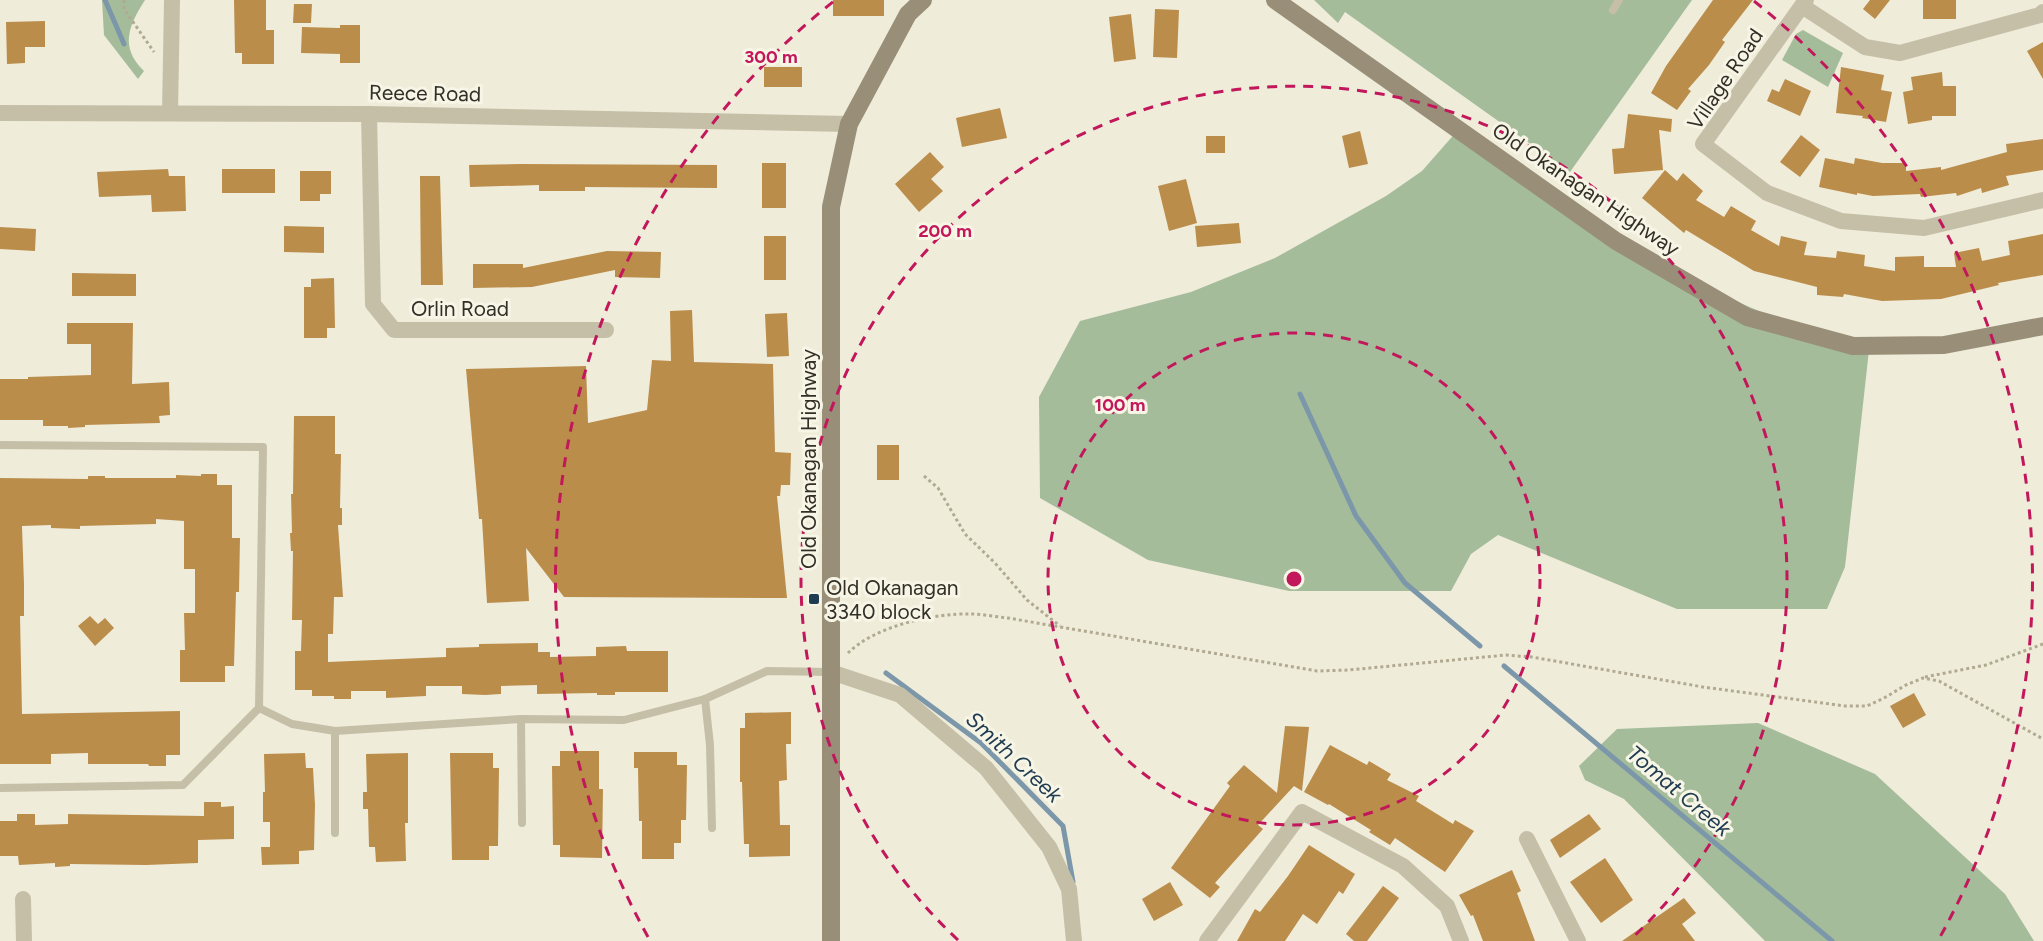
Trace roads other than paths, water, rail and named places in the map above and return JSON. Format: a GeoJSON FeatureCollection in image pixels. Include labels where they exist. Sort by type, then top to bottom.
{"type":"FeatureCollection","features":[{"type":"Feature","properties":{"kind":"main road","name":"Old Okanagan Highway"},"geometry":{"type":"LineString","coordinates":[[831,941],[831,207],[849,124],[909,14],[923,0]]}},
{"type":"Feature","properties":{"kind":"main road","name":"Old Okanagan Highway"},"geometry":{"type":"LineString","coordinates":[[1275,0],[1616,241],[1748,317],[1853,346],[1944,345],[2043,326]]}},
{"type":"Feature","properties":{"kind":"street"},"geometry":{"type":"LineString","coordinates":[[170,113],[172,0]]}},
{"type":"Feature","properties":{"kind":"street"},"geometry":{"type":"LineString","coordinates":[[1804,3],[1865,47],[1900,53],[2040,15],[2043,12]]}},
{"type":"Feature","properties":{"kind":"street","name":"Village Road"},"geometry":{"type":"LineString","coordinates":[[1804,3],[1703,144],[1767,193],[1841,220],[1924,228],[2043,200]]}},
{"type":"Feature","properties":{"kind":"street","name":"Reece Road"},"geometry":{"type":"LineString","coordinates":[[0,113],[369,114],[849,124]]}},
{"type":"Feature","properties":{"kind":"street","name":"Orlin Road"},"geometry":{"type":"LineString","coordinates":[[369,114],[373,304],[394,330],[606,330]]}},
{"type":"Feature","properties":{"kind":"street"},"geometry":{"type":"LineString","coordinates":[[831,672],[900,695],[986,768],[1049,847],[1069,889],[1074,941]]}},
{"type":"Feature","properties":{"kind":"street"},"geometry":{"type":"LineString","coordinates":[[1207,941],[1302,812],[1403,866],[1447,906],[1461,941]]}},
{"type":"Feature","properties":{"kind":"street"},"geometry":{"type":"LineString","coordinates":[[1527,839],[1578,941]]}},
{"type":"Feature","properties":{"kind":"street"},"geometry":{"type":"LineString","coordinates":[[23,899],[24,941]]}},
{"type":"Feature","properties":{"kind":"lane"},"geometry":{"type":"LineString","coordinates":[[1613,10],[1619,0]]}},
{"type":"Feature","properties":{"kind":"lane"},"geometry":{"type":"LineString","coordinates":[[0,445],[263,447],[259,708],[183,785],[0,788]]}},
{"type":"Feature","properties":{"kind":"lane"},"geometry":{"type":"LineString","coordinates":[[259,708],[292,724],[335,731],[521,719],[624,720],[705,699],[767,671],[831,672]]}},
{"type":"Feature","properties":{"kind":"lane"},"geometry":{"type":"LineString","coordinates":[[705,699],[710,745],[712,828]]}},
{"type":"Feature","properties":{"kind":"lane"},"geometry":{"type":"LineString","coordinates":[[521,719],[522,824]]}},
{"type":"Feature","properties":{"kind":"lane"},"geometry":{"type":"LineString","coordinates":[[335,731],[335,833]]}},
{"type":"Feature","properties":{"kind":"waterway","name":"Smith Creek"},"geometry":{"type":"LineString","coordinates":[[105,0],[124,44]]}},
{"type":"Feature","properties":{"kind":"waterway","name":"Tomat Creek"},"geometry":{"type":"LineString","coordinates":[[1300,394],[1356,516],[1405,583],[1480,646]]}},
{"type":"Feature","properties":{"kind":"waterway","name":"Tomat Creek"},"geometry":{"type":"LineString","coordinates":[[1504,666],[1832,941]]}},
{"type":"Feature","properties":{"kind":"waterway","name":"Smith Creek"},"geometry":{"type":"LineString","coordinates":[[886,673],[981,743],[1063,826],[1073,882]]}},
{"type":"Feature","properties":{"kind":"place","name":"Old Okanagan 3340 block"},"geometry":{"type":"Point","coordinates":[814,599]}}]}
